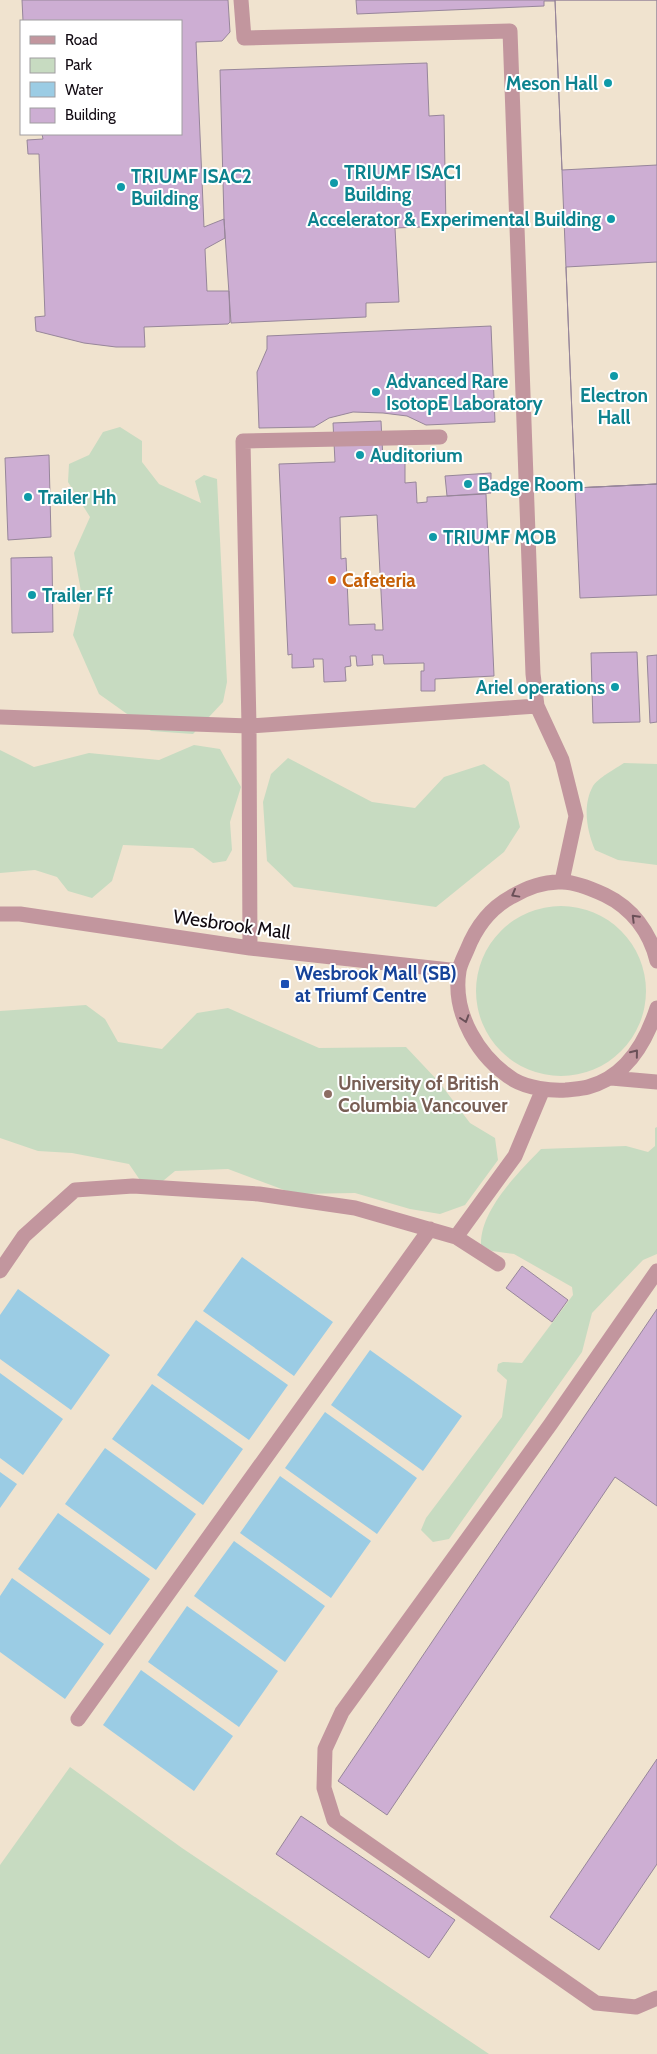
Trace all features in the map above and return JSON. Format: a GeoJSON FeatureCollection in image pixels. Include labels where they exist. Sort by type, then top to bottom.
{"type":"FeatureCollection","features":[{"type":"Feature","properties":{"kind":"street"},"geometry":{"type":"LineString","coordinates":[[241,0],[244,38],[510,31],[533,674],[537,706],[562,760],[576,816],[562,882]]}},
{"type":"Feature","properties":{"kind":"street"},"geometry":{"type":"LineString","coordinates":[[250,948],[249,726],[243,441],[440,437]]}},
{"type":"Feature","properties":{"kind":"street"},"geometry":{"type":"LineString","coordinates":[[0,717],[249,726],[537,706]]}},
{"type":"Feature","properties":{"kind":"street"},"geometry":{"type":"LineString","coordinates":[[657,961],[653,947],[640,922],[616,901],[591,889],[562,882],[527,888],[497,905],[474,931],[459,971],[458,998],[470,1036],[495,1066],[516,1081],[543,1089],[558,1090],[588,1087],[611,1078],[645,1040],[657,1008]]}},
{"type":"Feature","properties":{"kind":"street","name":"Wesbrook Mall"},"geometry":{"type":"LineString","coordinates":[[0,914],[39,917],[250,948],[459,971]]}},
{"type":"Feature","properties":{"kind":"street"},"geometry":{"type":"LineString","coordinates":[[611,1078],[657,1082]]}},
{"type":"Feature","properties":{"kind":"street"},"geometry":{"type":"LineString","coordinates":[[456,1237],[515,1156],[543,1089]]}},
{"type":"Feature","properties":{"kind":"street"},"geometry":{"type":"LineString","coordinates":[[0,1271],[24,1236],[75,1190],[133,1186],[259,1194],[355,1208],[456,1237],[498,1264]]}},
{"type":"Feature","properties":{"kind":"street"},"geometry":{"type":"LineString","coordinates":[[78,1719],[430,1229]]}},
{"type":"Feature","properties":{"kind":"street"},"geometry":{"type":"LineString","coordinates":[[657,1272],[550,1425],[342,1712],[326,1749],[324,1788],[334,1820],[596,2003],[636,2007],[657,1998]]}},
{"type":"Feature","properties":{"kind":"shaded area","name":"University of British Columbia Vancouver"},"geometry":{"type":"Polygon","coordinates":[[[0,0],[657,0],[657,2054],[0,2054],[0,0]]]}},
{"type":"Feature","properties":{"kind":"green space"},"geometry":{"type":"Polygon","coordinates":[[[120,427],[142,441],[142,462],[159,484],[201,503],[195,481],[204,475],[217,479],[227,682],[223,702],[193,734],[151,731],[99,694],[73,635],[82,597],[74,553],[90,517],[68,482],[69,464],[89,455],[103,432],[120,427]]]}},
{"type":"Feature","properties":{"kind":"green space"},"geometry":{"type":"Polygon","coordinates":[[[194,745],[220,749],[241,787],[230,822],[232,850],[226,861],[213,863],[193,848],[123,845],[112,881],[92,898],[68,891],[57,877],[35,870],[0,873],[0,750],[34,767],[89,753],[159,760],[194,745]]]}},
{"type":"Feature","properties":{"kind":"green space"},"geometry":{"type":"Polygon","coordinates":[[[288,758],[372,802],[415,808],[444,777],[484,764],[509,782],[520,827],[504,852],[436,907],[294,887],[267,861],[263,802],[271,774],[288,758]]]}},
{"type":"Feature","properties":{"kind":"green space"},"geometry":{"type":"Polygon","coordinates":[[[624,763],[657,764],[657,865],[618,860],[595,850],[592,843],[588,827],[587,810],[593,786],[598,780],[624,763]]]}},
{"type":"Feature","properties":{"kind":"green space"},"geometry":{"type":"Polygon","coordinates":[[[569,906],[594,912],[615,925],[627,937],[643,966],[646,991],[645,1008],[640,1024],[627,1045],[615,1057],[586,1073],[553,1076],[528,1070],[507,1057],[495,1045],[479,1016],[476,983],[482,958],[495,937],[507,925],[536,909],[569,906]]]}},
{"type":"Feature","properties":{"kind":"green space"},"geometry":{"type":"Polygon","coordinates":[[[86,1005],[105,1019],[118,1042],[162,1049],[197,1013],[228,1008],[319,1048],[406,1047],[439,1082],[470,1123],[495,1138],[498,1160],[465,1205],[440,1214],[410,1209],[355,1193],[295,1194],[228,1169],[175,1171],[158,1185],[142,1183],[129,1164],[72,1153],[38,1151],[0,1138],[0,1011],[86,1005]]]}},
{"type":"Feature","properties":{"kind":"green space"},"geometry":{"type":"Polygon","coordinates":[[[657,1127],[657,1254],[643,1260],[592,1313],[582,1352],[449,1539],[433,1542],[421,1530],[426,1518],[502,1417],[507,1380],[497,1371],[498,1364],[503,1362],[522,1363],[573,1295],[572,1287],[514,1254],[492,1251],[481,1245],[482,1232],[493,1206],[512,1181],[541,1149],[626,1146],[648,1152],[655,1146],[655,1128],[657,1127]]]}},
{"type":"Feature","properties":{"kind":"green space"},"geometry":{"type":"Polygon","coordinates":[[[70,1767],[182,1848],[489,2054],[0,2054],[0,1865],[70,1767]]]}},
{"type":"Feature","properties":{"kind":"water"},"geometry":{"type":"Polygon","coordinates":[[[242,1257],[333,1322],[294,1376],[203,1311],[242,1257]]]}},
{"type":"Feature","properties":{"kind":"water"},"geometry":{"type":"Polygon","coordinates":[[[18,1289],[110,1355],[71,1410],[0,1359],[0,1315],[18,1289]]]}},
{"type":"Feature","properties":{"kind":"water"},"geometry":{"type":"Polygon","coordinates":[[[196,1320],[288,1385],[249,1440],[157,1375],[196,1320]]]}},
{"type":"Feature","properties":{"kind":"water"},"geometry":{"type":"Polygon","coordinates":[[[370,1350],[462,1416],[423,1471],[331,1405],[370,1350]]]}},
{"type":"Feature","properties":{"kind":"water"},"geometry":{"type":"Polygon","coordinates":[[[0,1373],[63,1419],[23,1475],[0,1458],[0,1373]]]}},
{"type":"Feature","properties":{"kind":"water"},"geometry":{"type":"Polygon","coordinates":[[[152,1384],[243,1449],[203,1505],[112,1439],[152,1384]]]}},
{"type":"Feature","properties":{"kind":"water"},"geometry":{"type":"Polygon","coordinates":[[[325,1412],[417,1478],[377,1534],[285,1468],[325,1412]]]}},
{"type":"Feature","properties":{"kind":"water"},"geometry":{"type":"Polygon","coordinates":[[[105,1448],[196,1514],[156,1570],[65,1504],[105,1448]]]}},
{"type":"Feature","properties":{"kind":"water"},"geometry":{"type":"Polygon","coordinates":[[[0,1472],[17,1484],[0,1508],[0,1472]]]}},
{"type":"Feature","properties":{"kind":"water"},"geometry":{"type":"Polygon","coordinates":[[[280,1476],[371,1541],[331,1598],[240,1533],[280,1476]]]}},
{"type":"Feature","properties":{"kind":"water"},"geometry":{"type":"Polygon","coordinates":[[[58,1513],[150,1579],[110,1635],[18,1569],[58,1513]]]}},
{"type":"Feature","properties":{"kind":"water"},"geometry":{"type":"Polygon","coordinates":[[[234,1541],[325,1606],[285,1662],[194,1596],[234,1541]]]}},
{"type":"Feature","properties":{"kind":"water"},"geometry":{"type":"Polygon","coordinates":[[[12,1578],[104,1644],[65,1699],[0,1652],[0,1596],[12,1578]]]}},
{"type":"Feature","properties":{"kind":"water"},"geometry":{"type":"Polygon","coordinates":[[[187,1606],[278,1671],[239,1727],[148,1662],[187,1606]]]}},
{"type":"Feature","properties":{"kind":"water"},"geometry":{"type":"Polygon","coordinates":[[[141,1670],[233,1736],[194,1791],[103,1725],[141,1670]]]}},
{"type":"Feature","properties":{"kind":"building","name":"TRIUMF ISAC2 Building"},"geometry":{"type":"Polygon","coordinates":[[[22,0],[228,0],[230,32],[222,41],[196,42],[204,227],[224,219],[225,238],[205,249],[207,291],[229,291],[230,322],[228,324],[144,327],[145,347],[116,347],[84,343],[36,331],[35,317],[45,316],[39,154],[28,154],[27,140],[43,139],[42,135],[182,135],[182,20],[23,20],[22,0]]]}},
{"type":"Feature","properties":{"kind":"building"},"geometry":{"type":"Polygon","coordinates":[[[356,0],[555,1],[544,1],[544,6],[357,14],[356,0]]]}},
{"type":"Feature","properties":{"kind":"building","name":"Accelerator & Experimental Building"},"geometry":{"type":"Polygon","coordinates":[[[555,0],[657,0],[657,484],[575,488],[555,0]]]}},
{"type":"Feature","properties":{"kind":"building","name":"Meson Hall"},"geometry":{"type":"Polygon","coordinates":[[[555,0],[657,0],[657,165],[562,170],[555,0]]]}},
{"type":"Feature","properties":{"kind":"building","name":"TRIUMF ISAC1 Building"},"geometry":{"type":"Polygon","coordinates":[[[427,63],[429,116],[444,115],[446,226],[395,228],[399,302],[366,303],[366,317],[231,323],[224,219],[220,70],[427,63]]]}},
{"type":"Feature","properties":{"kind":"building","name":"Electron Hall"},"geometry":{"type":"Polygon","coordinates":[[[657,262],[657,484],[575,488],[566,267],[657,262]]]}},
{"type":"Feature","properties":{"kind":"building","name":"Advanced Rare IsotopE Laboratory"},"geometry":{"type":"Polygon","coordinates":[[[491,326],[495,422],[426,425],[407,416],[353,412],[329,418],[314,427],[259,428],[257,372],[267,349],[267,336],[491,326]]]}},
{"type":"Feature","properties":{"kind":"building","name":"TRIUMF MOB"},"geometry":{"type":"Polygon","coordinates":[[[381,421],[383,460],[405,459],[405,483],[416,482],[417,503],[427,502],[427,497],[486,494],[494,676],[435,679],[435,691],[421,691],[421,671],[424,671],[424,663],[384,664],[383,655],[372,655],[373,665],[357,666],[356,656],[350,656],[351,666],[345,667],[346,681],[324,682],[323,659],[313,659],[314,667],[292,668],[292,654],[288,655],[279,464],[335,462],[333,423],[381,421]],[[377,515],[340,517],[341,559],[346,558],[349,625],[375,624],[375,630],[383,630],[377,515]]]}},
{"type":"Feature","properties":{"kind":"building","name":"Trailer Hh"},"geometry":{"type":"Polygon","coordinates":[[[49,455],[51,537],[8,540],[5,458],[49,455]]]}},
{"type":"Feature","properties":{"kind":"building","name":"Badge Room"},"geometry":{"type":"Polygon","coordinates":[[[491,473],[491,493],[447,496],[445,476],[491,473]]]}},
{"type":"Feature","properties":{"kind":"building"},"geometry":{"type":"Polygon","coordinates":[[[657,484],[657,595],[580,598],[575,488],[657,484]]]}},
{"type":"Feature","properties":{"kind":"building","name":"Trailer Ff"},"geometry":{"type":"Polygon","coordinates":[[[52,557],[53,632],[12,633],[11,558],[52,557]]]}},
{"type":"Feature","properties":{"kind":"building","name":"Ariel operations"},"geometry":{"type":"Polygon","coordinates":[[[637,652],[640,722],[593,723],[591,653],[637,652]]]}},
{"type":"Feature","properties":{"kind":"building"},"geometry":{"type":"Polygon","coordinates":[[[657,655],[657,722],[650,723],[647,656],[657,655]]]}},
{"type":"Feature","properties":{"kind":"building"},"geometry":{"type":"Polygon","coordinates":[[[522,1266],[568,1300],[552,1322],[506,1288],[522,1266]]]}},
{"type":"Feature","properties":{"kind":"building"},"geometry":{"type":"Polygon","coordinates":[[[657,1309],[657,1506],[615,1477],[387,1815],[338,1781],[657,1309]]]}},
{"type":"Feature","properties":{"kind":"building"},"geometry":{"type":"Polygon","coordinates":[[[657,1759],[657,1864],[599,1950],[550,1917],[657,1759]]]}},
{"type":"Feature","properties":{"kind":"building"},"geometry":{"type":"Polygon","coordinates":[[[301,1816],[455,1920],[429,1958],[276,1854],[301,1816]]]}},
{"type":"Feature","properties":{"kind":"place","name":"Meson Hall"},"geometry":{"type":"Point","coordinates":[608,83]}},
{"type":"Feature","properties":{"kind":"place","name":"TRIUMF ISAC1 Building"},"geometry":{"type":"Point","coordinates":[334,183]}},
{"type":"Feature","properties":{"kind":"place","name":"TRIUMF ISAC2 Building"},"geometry":{"type":"Point","coordinates":[121,187]}},
{"type":"Feature","properties":{"kind":"place","name":"Accelerator & Experimental Building"},"geometry":{"type":"Point","coordinates":[611,219]}},
{"type":"Feature","properties":{"kind":"place","name":"Electron Hall"},"geometry":{"type":"Point","coordinates":[614,376]}},
{"type":"Feature","properties":{"kind":"place","name":"Advanced Rare IsotopE Laboratory"},"geometry":{"type":"Point","coordinates":[376,392]}},
{"type":"Feature","properties":{"kind":"place","name":"Auditorium"},"geometry":{"type":"Point","coordinates":[360,455]}},
{"type":"Feature","properties":{"kind":"place","name":"Badge Room"},"geometry":{"type":"Point","coordinates":[468,484]}},
{"type":"Feature","properties":{"kind":"place","name":"Trailer Hh"},"geometry":{"type":"Point","coordinates":[28,497]}},
{"type":"Feature","properties":{"kind":"place","name":"TRIUMF MOB"},"geometry":{"type":"Point","coordinates":[433,537]}},
{"type":"Feature","properties":{"kind":"place","name":"Cafeteria"},"geometry":{"type":"Point","coordinates":[332,580]}},
{"type":"Feature","properties":{"kind":"place","name":"Trailer Ff"},"geometry":{"type":"Point","coordinates":[32,595]}},
{"type":"Feature","properties":{"kind":"place","name":"Ariel operations"},"geometry":{"type":"Point","coordinates":[615,687]}},
{"type":"Feature","properties":{"kind":"place","name":"Wesbrook Mall (SB) at Triumf Centre"},"geometry":{"type":"Point","coordinates":[285,984]}},
{"type":"Feature","properties":{"kind":"place","name":"University of British Columbia Vancouver"},"geometry":{"type":"Point","coordinates":[328,1094]}}]}
